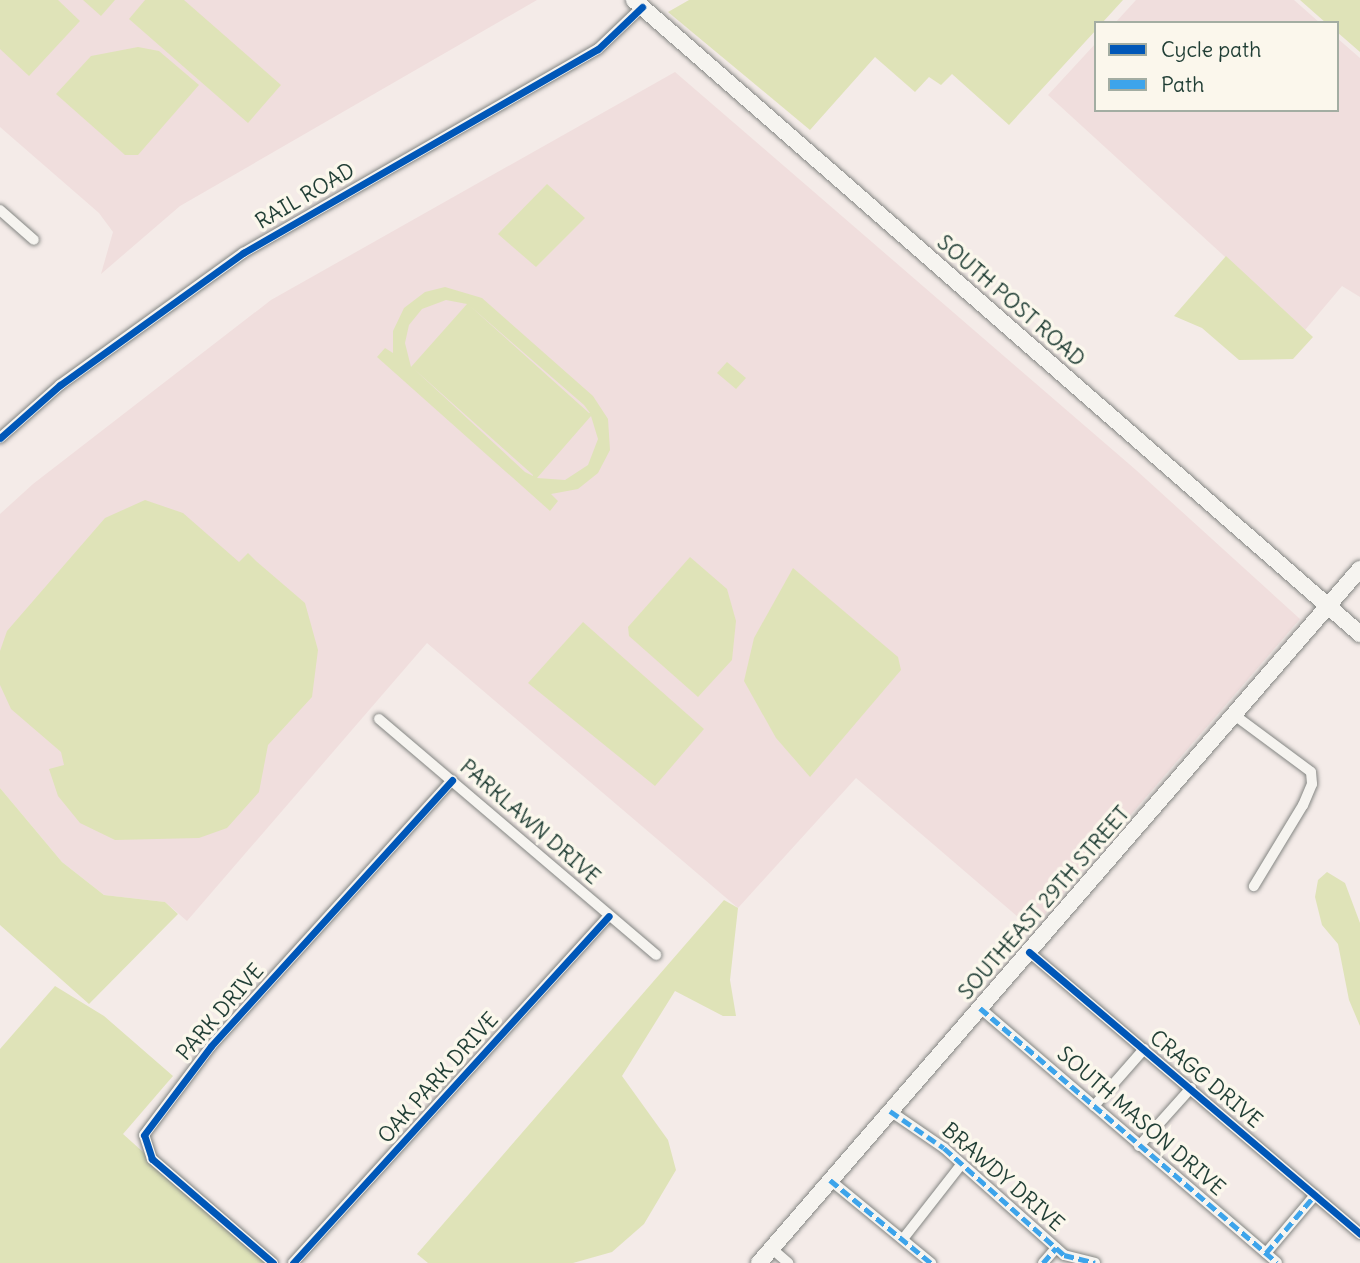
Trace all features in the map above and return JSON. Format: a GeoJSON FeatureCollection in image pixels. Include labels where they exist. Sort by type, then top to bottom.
{"type":"FeatureCollection","features":[{"type":"Feature","properties":{"kind":"main road","name":"SOUTH POST ROAD"},"geometry":{"type":"LineString","coordinates":[[638,4],[1360,634]]}},
{"type":"Feature","properties":{"kind":"main road","name":"SOUTHEAST 29TH STREET"},"geometry":{"type":"LineString","coordinates":[[759,1263],[1360,569]]}},
{"type":"Feature","properties":{"kind":"street","name":"RAIL ROAD"},"geometry":{"type":"LineString","coordinates":[[0,438],[60,385],[243,253],[598,50],[638,4]]}},
{"type":"Feature","properties":{"kind":"street"},"geometry":{"type":"LineString","coordinates":[[0,210],[34,240]]}},
{"type":"Feature","properties":{"kind":"street"},"geometry":{"type":"LineString","coordinates":[[1233,714],[1311,772],[1312,784],[1303,805],[1254,886]]}},
{"type":"Feature","properties":{"kind":"street","name":"PARKLAWN DRIVE"},"geometry":{"type":"LineString","coordinates":[[380,719],[656,955]]}},
{"type":"Feature","properties":{"kind":"street","name":"PARK DRIVE"},"geometry":{"type":"LineString","coordinates":[[273,1263],[152,1159],[144,1135],[211,1046],[452,779]]}},
{"type":"Feature","properties":{"kind":"street","name":"OAK PARK DRIVE"},"geometry":{"type":"LineString","coordinates":[[293,1263],[609,916]]}},
{"type":"Feature","properties":{"kind":"street","name":"CRAGG DRIVE"},"geometry":{"type":"LineString","coordinates":[[1029,952],[1360,1234]]}},
{"type":"Feature","properties":{"kind":"street","name":"SOUTH MASON DRIVE"},"geometry":{"type":"LineString","coordinates":[[980,1008],[1277,1263]]}},
{"type":"Feature","properties":{"kind":"street"},"geometry":{"type":"LineString","coordinates":[[1094,1106],[1144,1049]]}},
{"type":"Feature","properties":{"kind":"street"},"geometry":{"type":"LineString","coordinates":[[1139,1146],[1191,1088]]}},
{"type":"Feature","properties":{"kind":"street","name":"BRAWDY DRIVE"},"geometry":{"type":"LineString","coordinates":[[890,1111],[944,1148],[961,1166],[1056,1248],[1075,1260],[1095,1263]]}},
{"type":"Feature","properties":{"kind":"street"},"geometry":{"type":"LineString","coordinates":[[903,1239],[961,1166]]}},
{"type":"Feature","properties":{"kind":"street"},"geometry":{"type":"LineString","coordinates":[[830,1180],[931,1263]]}},
{"type":"Feature","properties":{"kind":"street"},"geometry":{"type":"LineString","coordinates":[[1266,1253],[1315,1195]]}},
{"type":"Feature","properties":{"kind":"street"},"geometry":{"type":"LineString","coordinates":[[771,1248],[788,1263]]}},
{"type":"Feature","properties":{"kind":"street"},"geometry":{"type":"LineString","coordinates":[[1043,1263],[1056,1248]]}},
{"type":"Feature","properties":{"kind":"shaded area"},"geometry":{"type":"Polygon","coordinates":[[[0,0],[537,0],[180,206],[101,274],[113,232],[99,213],[0,127],[0,0]]]}},
{"type":"Feature","properties":{"kind":"shaded area"},"geometry":{"type":"Polygon","coordinates":[[[1136,0],[1294,0],[1318,21],[1117,21],[1136,0]]]}},
{"type":"Feature","properties":{"kind":"shaded area"},"geometry":{"type":"Polygon","coordinates":[[[1339,40],[1360,58],[1360,297],[1342,286],[1305,330],[1048,95],[1094,45],[1094,112],[1339,112],[1339,40]]]}},
{"type":"Feature","properties":{"kind":"shaded area"},"geometry":{"type":"Polygon","coordinates":[[[675,72],[1136,470],[1300,619],[1032,929],[856,778],[738,908],[427,643],[187,921],[165,902],[104,895],[62,862],[0,788],[0,514],[33,484],[271,300],[675,72]]]}},
{"type":"Feature","properties":{"kind":"green space"},"geometry":{"type":"Polygon","coordinates":[[[0,0],[58,0],[80,21],[29,76],[0,49],[0,0]]]}},
{"type":"Feature","properties":{"kind":"green space"},"geometry":{"type":"Polygon","coordinates":[[[83,0],[115,0],[101,16],[83,0]]]}},
{"type":"Feature","properties":{"kind":"green space"},"geometry":{"type":"Polygon","coordinates":[[[145,0],[184,0],[281,85],[248,123],[129,19],[145,0]]]}},
{"type":"Feature","properties":{"kind":"green space"},"geometry":{"type":"Polygon","coordinates":[[[689,0],[1123,0],[1104,21],[1094,21],[1094,32],[1009,125],[952,74],[941,85],[929,77],[915,92],[875,57],[810,130],[668,12],[689,0]]]}},
{"type":"Feature","properties":{"kind":"green space"},"geometry":{"type":"Polygon","coordinates":[[[1300,0],[1360,0],[1360,52],[1339,34],[1339,21],[1324,21],[1300,0]]]}},
{"type":"Feature","properties":{"kind":"green space"},"geometry":{"type":"Polygon","coordinates":[[[138,47],[159,51],[199,85],[138,155],[125,155],[56,94],[91,56],[138,47]]]}},
{"type":"Feature","properties":{"kind":"green space"},"geometry":{"type":"Polygon","coordinates":[[[547,184],[585,218],[536,267],[498,234],[547,184]]]}},
{"type":"Feature","properties":{"kind":"green space"},"geometry":{"type":"Polygon","coordinates":[[[1226,256],[1313,337],[1293,359],[1239,360],[1202,328],[1174,316],[1226,256]]]}},
{"type":"Feature","properties":{"kind":"green space"},"geometry":{"type":"Polygon","coordinates":[[[445,287],[482,298],[593,396],[608,419],[610,450],[598,473],[578,489],[551,494],[558,501],[550,511],[377,357],[385,348],[393,353],[393,331],[404,308],[425,292],[445,287]],[[446,300],[422,309],[409,325],[405,343],[411,367],[467,304],[446,300]],[[470,306],[589,413],[584,405],[470,306]],[[414,369],[525,472],[533,476],[414,369]],[[591,416],[537,478],[565,480],[588,465],[598,439],[591,416]]]}},
{"type":"Feature","properties":{"kind":"green space"},"geometry":{"type":"Polygon","coordinates":[[[727,362],[746,378],[736,389],[717,373],[727,362]]]}},
{"type":"Feature","properties":{"kind":"green space"},"geometry":{"type":"Polygon","coordinates":[[[145,500],[183,513],[239,562],[248,553],[305,603],[318,650],[312,697],[268,745],[259,792],[227,828],[199,838],[115,840],[80,823],[58,796],[49,769],[64,765],[61,752],[11,709],[0,685],[0,651],[7,631],[105,518],[145,500]]]}},
{"type":"Feature","properties":{"kind":"green space"},"geometry":{"type":"Polygon","coordinates":[[[690,557],[727,589],[736,621],[732,660],[698,697],[629,636],[628,627],[690,557]]]}},
{"type":"Feature","properties":{"kind":"green space"},"geometry":{"type":"Polygon","coordinates":[[[793,568],[898,657],[901,670],[810,777],[776,738],[744,681],[754,638],[793,568]]]}},
{"type":"Feature","properties":{"kind":"green space"},"geometry":{"type":"Polygon","coordinates":[[[583,622],[704,729],[655,786],[528,683],[583,622]]]}},
{"type":"Feature","properties":{"kind":"green space"},"geometry":{"type":"Polygon","coordinates":[[[0,788],[62,862],[104,895],[165,902],[178,914],[89,1004],[0,925],[0,788]]]}},
{"type":"Feature","properties":{"kind":"green space"},"geometry":{"type":"Polygon","coordinates":[[[1327,872],[1345,883],[1360,923],[1360,1026],[1349,1000],[1338,944],[1322,925],[1315,897],[1318,880],[1327,872]]]}},
{"type":"Feature","properties":{"kind":"green space"},"geometry":{"type":"Polygon","coordinates":[[[724,900],[738,908],[730,980],[736,1016],[723,1016],[675,991],[622,1076],[668,1140],[676,1170],[644,1224],[612,1252],[573,1263],[428,1263],[417,1254],[724,900]]]}},
{"type":"Feature","properties":{"kind":"green space"},"geometry":{"type":"Polygon","coordinates":[[[55,986],[104,1016],[173,1076],[123,1134],[267,1263],[0,1263],[0,1049],[55,986]]]}},
{"type":"Feature","properties":{"kind":"marked path"},"geometry":{"type":"LineString","coordinates":[[980,1008],[1277,1263]]}},
{"type":"Feature","properties":{"kind":"marked path"},"geometry":{"type":"LineString","coordinates":[[890,1111],[944,1148],[1064,1255],[1095,1263]]}},
{"type":"Feature","properties":{"kind":"marked path"},"geometry":{"type":"LineString","coordinates":[[830,1180],[931,1263]]}},
{"type":"Feature","properties":{"kind":"marked path"},"geometry":{"type":"LineString","coordinates":[[1266,1253],[1315,1195]]}},
{"type":"Feature","properties":{"kind":"marked path"},"geometry":{"type":"LineString","coordinates":[[1043,1263],[1056,1248]]}},
{"type":"Feature","properties":{"kind":"cycle path"},"geometry":{"type":"LineString","coordinates":[[0,438],[60,385],[243,253],[598,49],[642,7]]}},
{"type":"Feature","properties":{"kind":"cycle path"},"geometry":{"type":"LineString","coordinates":[[273,1263],[152,1159],[144,1135],[211,1046],[452,780]]}},
{"type":"Feature","properties":{"kind":"cycle path"},"geometry":{"type":"LineString","coordinates":[[293,1263],[609,916]]}},
{"type":"Feature","properties":{"kind":"cycle path"},"geometry":{"type":"LineString","coordinates":[[1029,952],[1360,1234]]}}]}
